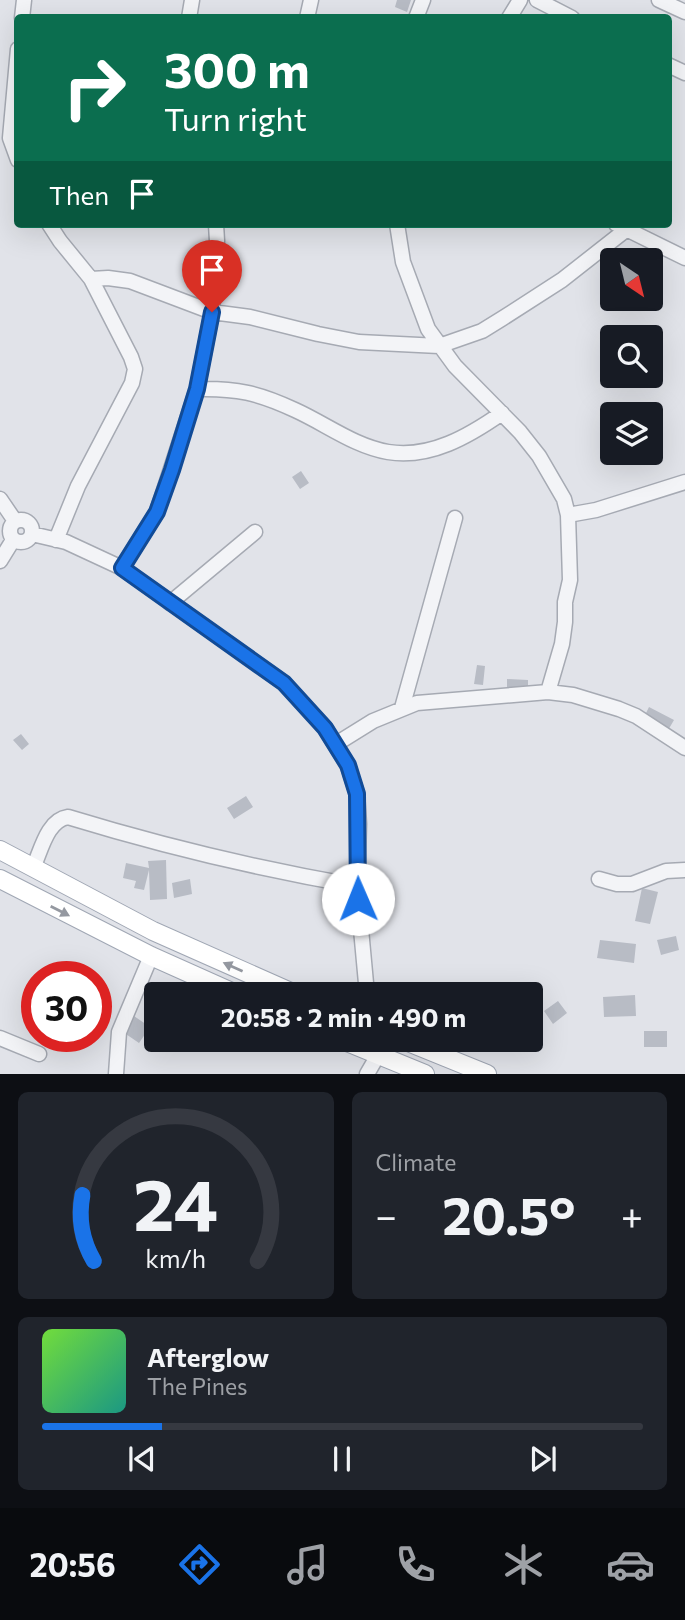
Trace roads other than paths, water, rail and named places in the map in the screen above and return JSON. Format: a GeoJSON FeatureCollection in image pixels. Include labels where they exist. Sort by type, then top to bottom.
{"type":"FeatureCollection","features":[{"type":"Feature","properties":{"kind":"main road"},"geometry":{"type":"LineString","coordinates":[[0,850],[153,931],[268,982]]}},
{"type":"Feature","properties":{"kind":"main road"},"geometry":{"type":"LineString","coordinates":[[0,879],[151,956],[209,982]]}},
{"type":"Feature","properties":{"kind":"main road"},"geometry":{"type":"LineString","coordinates":[[372,1052],[425,1074]]}},
{"type":"Feature","properties":{"kind":"main road"},"geometry":{"type":"LineString","coordinates":[[433,1052],[487,1074]]}},
{"type":"Feature","properties":{"kind":"street"},"geometry":{"type":"LineString","coordinates":[[537,0],[564,14]]}},
{"type":"Feature","properties":{"kind":"street"},"geometry":{"type":"LineString","coordinates":[[659,0],[685,12]]}},
{"type":"Feature","properties":{"kind":"street"},"geometry":{"type":"LineString","coordinates":[[14,74],[5,130],[14,149]]}},
{"type":"Feature","properties":{"kind":"street"},"geometry":{"type":"LineString","coordinates":[[52,228],[91,279],[131,356],[135,369],[132,383],[78,486],[57,540]]}},
{"type":"Feature","properties":{"kind":"street"},"geometry":{"type":"LineString","coordinates":[[122,568],[157,512],[197,389],[212,312],[216,228]]}},
{"type":"Feature","properties":{"kind":"street"},"geometry":{"type":"LineString","coordinates":[[398,228],[403,262],[428,329],[471,383],[502,413],[539,456],[564,499],[568,515],[570,580],[565,601],[562,644],[548,692]]}},
{"type":"Feature","properties":{"kind":"street"},"geometry":{"type":"LineString","coordinates":[[91,279],[130,281],[212,312],[250,317],[359,342],[439,346],[482,331],[562,280],[619,228]]}},
{"type":"Feature","properties":{"kind":"street"},"geometry":{"type":"LineString","coordinates":[[625,228],[685,258]]}},
{"type":"Feature","properties":{"kind":"street"},"geometry":{"type":"LineString","coordinates":[[197,389],[230,388],[254,394],[295,410],[355,441],[389,452],[422,451],[453,443],[502,413]]}},
{"type":"Feature","properties":{"kind":"street"},"geometry":{"type":"LineString","coordinates":[[568,515],[596,510],[685,482]]}},
{"type":"Feature","properties":{"kind":"street"},"geometry":{"type":"LineString","coordinates":[[0,499],[9,533],[0,561]]}},
{"type":"Feature","properties":{"kind":"street"},"geometry":{"type":"LineString","coordinates":[[402,708],[455,518]]}},
{"type":"Feature","properties":{"kind":"street"},"geometry":{"type":"LineString","coordinates":[[170,603],[255,532]]}},
{"type":"Feature","properties":{"kind":"street"},"geometry":{"type":"LineString","coordinates":[[9,533],[24,542],[32,534],[66,542],[122,568],[284,683],[300,698],[336,744],[348,765],[357,794],[357,886],[366,982]]}},
{"type":"Feature","properties":{"kind":"street"},"geometry":{"type":"LineString","coordinates":[[336,744],[373,722],[417,702],[548,692],[573,695],[627,713],[685,748]]}},
{"type":"Feature","properties":{"kind":"street"},"geometry":{"type":"LineString","coordinates":[[33,868],[53,824],[60,818],[68,817],[149,842],[272,872],[357,886]]}},
{"type":"Feature","properties":{"kind":"street"},"geometry":{"type":"LineString","coordinates":[[599,879],[617,884],[632,884],[666,871],[685,870]]}},
{"type":"Feature","properties":{"kind":"street"},"geometry":{"type":"LineString","coordinates":[[116,1074],[120,1031],[151,956]]}},
{"type":"Feature","properties":{"kind":"street"},"geometry":{"type":"LineString","coordinates":[[0,1038],[39,1054]]}},
{"type":"Feature","properties":{"kind":"street"},"geometry":{"type":"LineString","coordinates":[[367,1074],[379,1055]]}}]}
